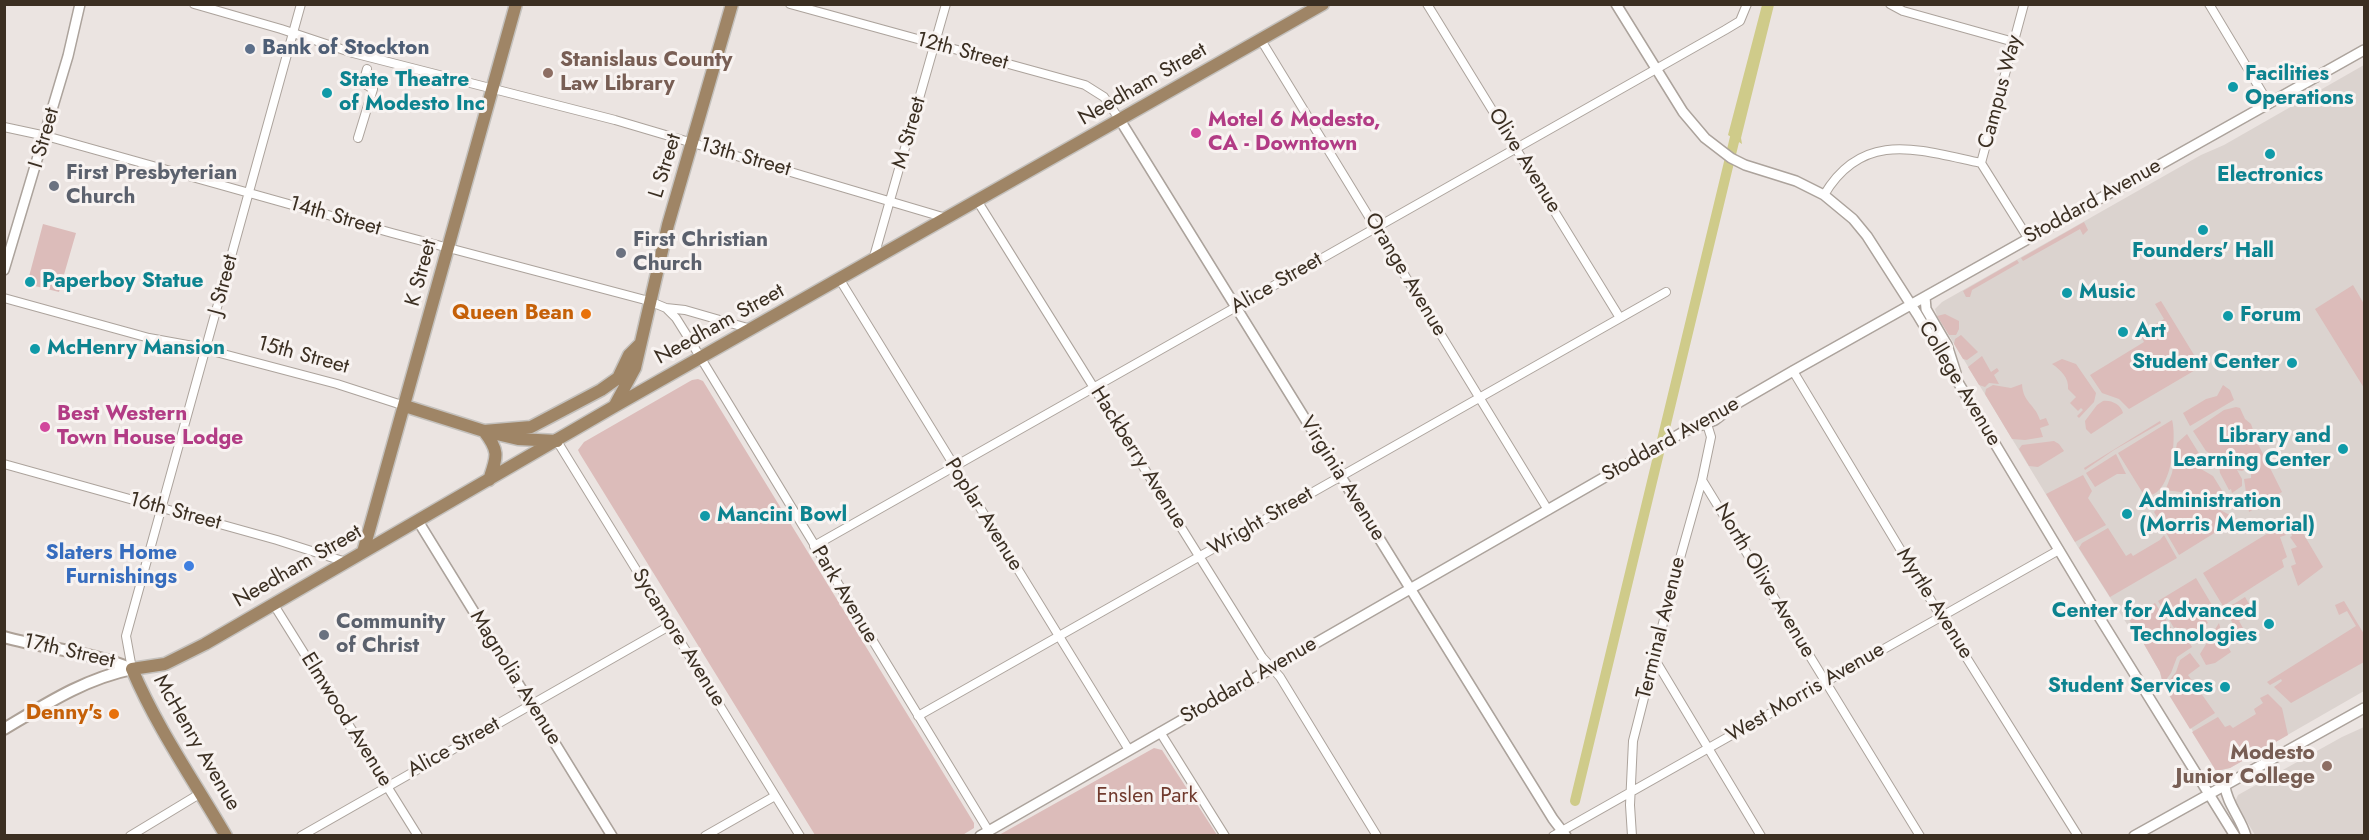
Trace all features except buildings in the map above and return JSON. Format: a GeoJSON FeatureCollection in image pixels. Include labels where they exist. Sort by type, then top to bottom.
{"type":"FeatureCollection","features":[{"type":"Feature","properties":{"kind":"main road","name":"K Street"},"geometry":{"type":"LineString","coordinates":[[363,552],[450,248],[469,169],[516,4]]}},
{"type":"Feature","properties":{"kind":"main road","name":"L Street"},"geometry":{"type":"LineString","coordinates":[[615,406],[635,368],[649,301],[669,225],[732,4]]}},
{"type":"Feature","properties":{"kind":"main road","name":"Needham Street"},"geometry":{"type":"LineString","coordinates":[[132,669],[165,664],[274,604],[615,406],[978,202],[1323,4]]}},
{"type":"Feature","properties":{"kind":"main road"},"geometry":{"type":"LineString","coordinates":[[484,431],[531,427],[601,390],[618,378],[629,355],[640,343]]}},
{"type":"Feature","properties":{"kind":"main road","name":"15th Street"},"geometry":{"type":"LineString","coordinates":[[405,406],[484,431],[518,439],[556,441]]}},
{"type":"Feature","properties":{"kind":"main road"},"geometry":{"type":"LineString","coordinates":[[484,431],[495,446],[497,453],[489,480]]}},
{"type":"Feature","properties":{"kind":"main road","name":"17th Street"},"geometry":{"type":"LineString","coordinates":[[4,637],[109,659],[132,669]]}},
{"type":"Feature","properties":{"kind":"main road"},"geometry":{"type":"LineString","coordinates":[[4,729],[74,688],[106,674],[132,669]]}},
{"type":"Feature","properties":{"kind":"main road","name":"McHenry Avenue"},"geometry":{"type":"LineString","coordinates":[[132,669],[149,707],[226,836]]}},
{"type":"Feature","properties":{"kind":"street","name":"I Street"},"geometry":{"type":"LineString","coordinates":[[4,270],[68,56],[80,4]]}},
{"type":"Feature","properties":{"kind":"street","name":"13th Street"},"geometry":{"type":"LineString","coordinates":[[194,4],[353,53],[615,120],[948,218]]}},
{"type":"Feature","properties":{"kind":"street","name":"J Street"},"geometry":{"type":"LineString","coordinates":[[132,669],[126,636],[301,4]]}},
{"type":"Feature","properties":{"kind":"street","name":"12th Street"},"geometry":{"type":"LineString","coordinates":[[790,4],[1085,85],[1104,97],[1120,120]]}},
{"type":"Feature","properties":{"kind":"street","name":"M Street"},"geometry":{"type":"LineString","coordinates":[[873,261],[946,4]]}},
{"type":"Feature","properties":{"kind":"street","name":"Olive Avenue"},"geometry":{"type":"LineString","coordinates":[[1427,4],[1620,318]]}},
{"type":"Feature","properties":{"kind":"street","name":"College Avenue"},"geometry":{"type":"LineString","coordinates":[[1616,4],[1691,123],[1705,138],[1740,162],[1759,171],[1796,181],[1824,195],[1853,219],[1867,236],[2235,836]]}},
{"type":"Feature","properties":{"kind":"street","name":"Alice Street"},"geometry":{"type":"LineString","coordinates":[[814,546],[1656,70],[1740,21],[1747,4]]}},
{"type":"Feature","properties":{"kind":"street"},"geometry":{"type":"LineString","coordinates":[[1890,4],[1903,11],[2014,42]]}},
{"type":"Feature","properties":{"kind":"street","name":"Campus Way"},"geometry":{"type":"LineString","coordinates":[[2024,4],[1981,163],[2028,238]]}},
{"type":"Feature","properties":{"kind":"street"},"geometry":{"type":"LineString","coordinates":[[2209,4],[2269,104]]}},
{"type":"Feature","properties":{"kind":"street","name":"Orange Avenue"},"geometry":{"type":"LineString","coordinates":[[1261,40],[1548,510]]}},
{"type":"Feature","properties":{"kind":"street","name":"Stoddard Avenue"},"geometry":{"type":"LineString","coordinates":[[984,833],[1691,428],[1707,424],[1720,417],[1736,404],[1793,371],[2364,50]]}},
{"type":"Feature","properties":{"kind":"street"},"geometry":{"type":"LineString","coordinates":[[358,138],[373,89],[363,83],[367,69]]}},
{"type":"Feature","properties":{"kind":"street","name":"Virginia Avenue"},"geometry":{"type":"LineString","coordinates":[[1120,120],[1340,477],[1564,833]]}},
{"type":"Feature","properties":{"kind":"street","name":"14th Street"},"geometry":{"type":"LineString","coordinates":[[4,127],[45,136],[249,194],[649,301],[666,308],[685,310],[752,329]]}},
{"type":"Feature","properties":{"kind":"street"},"geometry":{"type":"LineString","coordinates":[[1824,195],[1845,168],[1868,154],[1881,150],[1910,148],[1981,163]]}},
{"type":"Feature","properties":{"kind":"street","name":"Hackberry Avenue"},"geometry":{"type":"LineString","coordinates":[[978,202],[1262,657],[1280,677],[1377,836]]}},
{"type":"Feature","properties":{"kind":"street","name":"Poplar Avenue"},"geometry":{"type":"LineString","coordinates":[[840,280],[1129,750]]}},
{"type":"Feature","properties":{"kind":"street","name":"Wright Street"},"geometry":{"type":"LineString","coordinates":[[918,716],[1666,292]]}},
{"type":"Feature","properties":{"kind":"street"},"geometry":{"type":"LineString","coordinates":[[1925,297],[1926,309],[1947,345],[1959,384]]}},
{"type":"Feature","properties":{"kind":"street","name":"15th Street"},"geometry":{"type":"LineString","coordinates":[[4,298],[149,338],[206,350],[337,384],[405,406]]}},
{"type":"Feature","properties":{"kind":"street"},"geometry":{"type":"LineString","coordinates":[[666,308],[676,318],[700,359]]}},
{"type":"Feature","properties":{"kind":"street","name":"Park Avenue"},"geometry":{"type":"LineString","coordinates":[[700,359],[918,716],[984,833]]}},
{"type":"Feature","properties":{"kind":"street","name":"Myrtle Avenue"},"geometry":{"type":"LineString","coordinates":[[1793,371],[1941,617],[2078,836]]}},
{"type":"Feature","properties":{"kind":"street","name":"Terminal Avenue"},"geometry":{"type":"LineString","coordinates":[[1632,836],[1633,741],[1702,480],[1711,439],[1707,424]]}},
{"type":"Feature","properties":{"kind":"street","name":"Sycamore Avenue"},"geometry":{"type":"LineString","coordinates":[[556,441],[800,836]]}},
{"type":"Feature","properties":{"kind":"street","name":"16th Street"},"geometry":{"type":"LineString","coordinates":[[4,464],[277,540],[346,562]]}},
{"type":"Feature","properties":{"kind":"street","name":"North Olive Avenue"},"geometry":{"type":"LineString","coordinates":[[1702,480],[1920,836]]}},
{"type":"Feature","properties":{"kind":"street","name":"Magnolia Avenue"},"geometry":{"type":"LineString","coordinates":[[418,520],[612,836]]}},
{"type":"Feature","properties":{"kind":"street","name":"West Morris Avenue"},"geometry":{"type":"LineString","coordinates":[[1553,836],[1564,833],[1631,791],[2059,550]]}},
{"type":"Feature","properties":{"kind":"street","name":"Elmwood Avenue"},"geometry":{"type":"LineString","coordinates":[[274,604],[418,836]]}},
{"type":"Feature","properties":{"kind":"street","name":"Alice Street"},"geometry":{"type":"LineString","coordinates":[[301,836],[671,625]]}},
{"type":"Feature","properties":{"kind":"street"},"geometry":{"type":"LineString","coordinates":[[1654,658],[1761,836]]}},
{"type":"Feature","properties":{"kind":"street"},"geometry":{"type":"LineString","coordinates":[[2134,836],[2364,708]]}},
{"type":"Feature","properties":{"kind":"street"},"geometry":{"type":"LineString","coordinates":[[1160,732],[1225,836]]}},
{"type":"Feature","properties":{"kind":"street"},"geometry":{"type":"LineString","coordinates":[[2226,786],[2228,800],[2242,823],[2246,836]]}},
{"type":"Feature","properties":{"kind":"street"},"geometry":{"type":"LineString","coordinates":[[130,836],[201,793]]}},
{"type":"Feature","properties":{"kind":"street"},"geometry":{"type":"LineString","coordinates":[[705,836],[775,796]]}},
{"type":"Feature","properties":{"kind":"shaded area"},"geometry":{"type":"Polygon","coordinates":[[[1762,5],[1774,5],[1741,138],[1742,144],[1728,135],[1762,5]]]}},
{"type":"Feature","properties":{"kind":"shaded area","name":"Modesto Junior College"},"geometry":{"type":"Polygon","coordinates":[[[2364,65],[2364,691],[2230,768],[2218,771],[2163,684],[2160,672],[2137,632],[2132,632],[2081,552],[1937,316],[1935,309],[1942,302],[2364,65]]]}},
{"type":"Feature","properties":{"kind":"shaded area","name":"Modesto Junior College"},"geometry":{"type":"Polygon","coordinates":[[[2364,727],[2364,835],[2255,835],[2235,802],[2238,795],[2364,727]]]}},
{"type":"Feature","properties":{"kind":"green space"},"geometry":{"type":"Polygon","coordinates":[[[2084,222],[2088,230],[2083,235],[2080,229],[2023,261],[2021,258],[2084,222]]]}},
{"type":"Feature","properties":{"kind":"green space"},"geometry":{"type":"Polygon","coordinates":[[[43,224],[76,233],[59,292],[27,284],[43,224]]]}},
{"type":"Feature","properties":{"kind":"green space"},"geometry":{"type":"Polygon","coordinates":[[[2017,260],[2019,263],[1972,290],[1970,297],[1966,297],[1963,291],[2017,260]]]}},
{"type":"Feature","properties":{"kind":"green space"},"geometry":{"type":"Polygon","coordinates":[[[2353,285],[2364,304],[2364,388],[2315,309],[2353,285]]]}},
{"type":"Feature","properties":{"kind":"green space"},"geometry":{"type":"Polygon","coordinates":[[[2161,301],[2199,363],[2197,369],[2129,409],[2119,399],[2102,393],[2090,375],[2144,342],[2140,334],[2164,319],[2155,304],[2161,301]]]}},
{"type":"Feature","properties":{"kind":"green space"},"geometry":{"type":"Polygon","coordinates":[[[1945,314],[1959,321],[1956,335],[1949,335],[1937,316],[1945,314]]]}},
{"type":"Feature","properties":{"kind":"green space"},"geometry":{"type":"Polygon","coordinates":[[[1961,335],[1978,352],[1967,360],[1963,359],[1954,344],[1955,339],[1961,335]]]}},
{"type":"Feature","properties":{"kind":"green space"},"geometry":{"type":"Polygon","coordinates":[[[1982,356],[1991,372],[1997,368],[1999,371],[1994,375],[1999,384],[1989,383],[1985,387],[1979,385],[1968,367],[1982,356]]]}},
{"type":"Feature","properties":{"kind":"green space"},"geometry":{"type":"Polygon","coordinates":[[[2062,359],[2076,364],[2096,393],[2094,402],[2079,418],[2077,416],[2083,410],[2081,408],[2078,411],[2070,403],[2076,397],[2068,389],[2064,375],[2052,364],[2062,359]]]}},
{"type":"Feature","properties":{"kind":"green space"},"geometry":{"type":"Polygon","coordinates":[[[692,380],[703,381],[974,823],[974,828],[961,836],[815,835],[580,454],[578,450],[584,442],[692,380]]]}},
{"type":"Feature","properties":{"kind":"green space"},"geometry":{"type":"Polygon","coordinates":[[[2022,384],[2027,400],[2040,420],[2046,418],[2049,425],[2040,428],[2043,437],[2025,440],[2012,439],[1985,394],[1986,389],[1993,385],[2011,388],[2022,384]]]}},
{"type":"Feature","properties":{"kind":"green space"},"geometry":{"type":"Polygon","coordinates":[[[2223,385],[2230,390],[2234,400],[2190,426],[2183,413],[2206,399],[2217,396],[2223,385]]]}},
{"type":"Feature","properties":{"kind":"green space"},"geometry":{"type":"Polygon","coordinates":[[[2103,401],[2116,404],[2123,413],[2091,434],[2086,429],[2085,421],[2103,401]]]}},
{"type":"Feature","properties":{"kind":"green space"},"geometry":{"type":"Polygon","coordinates":[[[2240,408],[2245,419],[2251,424],[2258,444],[2282,492],[2249,512],[2244,479],[2251,478],[2251,472],[2246,469],[2237,470],[2242,479],[2242,486],[2232,493],[2220,473],[2218,459],[2206,451],[2193,431],[2224,410],[2240,408]]]}},
{"type":"Feature","properties":{"kind":"green space"},"geometry":{"type":"Polygon","coordinates":[[[2172,420],[2173,452],[2166,478],[2161,488],[2153,494],[2144,495],[2118,453],[2172,420]]]}},
{"type":"Feature","properties":{"kind":"green space"},"geometry":{"type":"Polygon","coordinates":[[[2160,421],[2161,423],[2085,470],[2084,468],[2160,421]]]}},
{"type":"Feature","properties":{"kind":"green space"},"geometry":{"type":"Polygon","coordinates":[[[2187,434],[2200,455],[2201,469],[2213,476],[2226,497],[2211,500],[2181,492],[2165,491],[2172,473],[2177,443],[2187,434]]]}},
{"type":"Feature","properties":{"kind":"green space"},"geometry":{"type":"Polygon","coordinates":[[[2054,441],[2064,451],[2038,467],[2029,466],[2019,449],[2022,445],[2054,441]]]}},
{"type":"Feature","properties":{"kind":"green space"},"geometry":{"type":"Polygon","coordinates":[[[2116,454],[2126,474],[2117,474],[2095,487],[2086,473],[2116,454]]]}},
{"type":"Feature","properties":{"kind":"green space"},"geometry":{"type":"Polygon","coordinates":[[[2083,475],[2092,491],[2088,498],[2106,525],[2075,542],[2046,494],[2083,475]]]}},
{"type":"Feature","properties":{"kind":"green space"},"geometry":{"type":"Polygon","coordinates":[[[2172,494],[2213,506],[2237,519],[2179,555],[2154,512],[2156,510],[2153,503],[2163,496],[2172,494]]]}},
{"type":"Feature","properties":{"kind":"green space"},"geometry":{"type":"Polygon","coordinates":[[[2297,523],[2323,567],[2298,586],[2291,566],[2296,564],[2291,549],[2297,547],[2290,537],[2292,536],[2290,529],[2297,523]]]}},
{"type":"Feature","properties":{"kind":"green space"},"geometry":{"type":"Polygon","coordinates":[[[2278,527],[2286,535],[2280,537],[2287,557],[2282,560],[2284,567],[2223,606],[2203,573],[2278,527]]]}},
{"type":"Feature","properties":{"kind":"green space"},"geometry":{"type":"Polygon","coordinates":[[[2108,528],[2126,556],[2131,553],[2133,556],[2160,540],[2164,535],[2177,558],[2110,597],[2079,548],[2082,543],[2108,528]]]}},
{"type":"Feature","properties":{"kind":"green space"},"geometry":{"type":"Polygon","coordinates":[[[2196,578],[2215,610],[2210,613],[2212,617],[2206,620],[2208,623],[2196,634],[2198,637],[2191,641],[2186,628],[2179,631],[2176,627],[2174,628],[2158,601],[2196,578]]]}},
{"type":"Feature","properties":{"kind":"green space"},"geometry":{"type":"Polygon","coordinates":[[[2245,597],[2254,612],[2239,621],[2243,628],[2238,631],[2224,610],[2245,597]]]}},
{"type":"Feature","properties":{"kind":"green space"},"geometry":{"type":"Polygon","coordinates":[[[2344,601],[2364,634],[2364,662],[2291,703],[2274,687],[2282,681],[2281,679],[2270,685],[2267,682],[2356,626],[2347,611],[2339,615],[2335,605],[2344,601]]]}},
{"type":"Feature","properties":{"kind":"green space"},"geometry":{"type":"Polygon","coordinates":[[[2155,603],[2175,634],[2177,633],[2180,638],[2185,635],[2192,647],[2177,657],[2171,673],[2163,684],[2160,672],[2137,632],[2132,632],[2128,626],[2131,623],[2129,619],[2155,603]]]}},
{"type":"Feature","properties":{"kind":"green space"},"geometry":{"type":"Polygon","coordinates":[[[2219,623],[2223,639],[2231,652],[2215,663],[2206,665],[2200,654],[2219,623]]]}},
{"type":"Feature","properties":{"kind":"green space"},"geometry":{"type":"Polygon","coordinates":[[[2190,653],[2200,666],[2188,675],[2215,713],[2190,729],[2164,687],[2176,672],[2180,660],[2190,653]]]}},
{"type":"Feature","properties":{"kind":"green space"},"geometry":{"type":"Polygon","coordinates":[[[2268,694],[2282,708],[2288,735],[2230,768],[2216,771],[2192,732],[2218,717],[2225,727],[2230,725],[2233,728],[2256,714],[2254,709],[2263,703],[2260,698],[2268,694]]]}},
{"type":"Feature","properties":{"kind":"green space","name":"Enslen Park"},"geometry":{"type":"Polygon","coordinates":[[[1154,748],[1162,750],[1217,835],[999,835],[1154,748]]]}},
{"type":"Feature","properties":{"kind":"waterway"},"geometry":{"type":"LineString","coordinates":[[1575,801],[1738,125]]}},
{"type":"Feature","properties":{"kind":"place","name":"Bank of Stockton"},"geometry":{"type":"Point","coordinates":[250,49]}},
{"type":"Feature","properties":{"kind":"place","name":"Stanislaus County Law Library"},"geometry":{"type":"Point","coordinates":[548,73]}},
{"type":"Feature","properties":{"kind":"place","name":"Facilities Operations"},"geometry":{"type":"Point","coordinates":[2233,87]}},
{"type":"Feature","properties":{"kind":"place","name":"State Theatre of Modesto Inc"},"geometry":{"type":"Point","coordinates":[327,93]}},
{"type":"Feature","properties":{"kind":"place","name":"Motel 6 Modesto, CA - Downtown"},"geometry":{"type":"Point","coordinates":[1196,133]}},
{"type":"Feature","properties":{"kind":"place","name":"Electronics"},"geometry":{"type":"Point","coordinates":[2270,154]}},
{"type":"Feature","properties":{"kind":"place","name":"First Presbyterian Church"},"geometry":{"type":"Point","coordinates":[54,186]}},
{"type":"Feature","properties":{"kind":"place","name":"Founders' Hall"},"geometry":{"type":"Point","coordinates":[2203,230]}},
{"type":"Feature","properties":{"kind":"place","name":"First Christian Church"},"geometry":{"type":"Point","coordinates":[621,253]}},
{"type":"Feature","properties":{"kind":"place","name":"Paperboy Statue"},"geometry":{"type":"Point","coordinates":[30,282]}},
{"type":"Feature","properties":{"kind":"place","name":"Music"},"geometry":{"type":"Point","coordinates":[2067,293]}},
{"type":"Feature","properties":{"kind":"place","name":"Queen Bean"},"geometry":{"type":"Point","coordinates":[586,314]}},
{"type":"Feature","properties":{"kind":"place","name":"Forum"},"geometry":{"type":"Point","coordinates":[2228,316]}},
{"type":"Feature","properties":{"kind":"place","name":"Art"},"geometry":{"type":"Point","coordinates":[2123,332]}},
{"type":"Feature","properties":{"kind":"place","name":"McHenry Mansion"},"geometry":{"type":"Point","coordinates":[35,349]}},
{"type":"Feature","properties":{"kind":"place","name":"Student Center"},"geometry":{"type":"Point","coordinates":[2292,363]}},
{"type":"Feature","properties":{"kind":"place","name":"Best Western Town House Lodge"},"geometry":{"type":"Point","coordinates":[45,427]}},
{"type":"Feature","properties":{"kind":"place","name":"Library and Learning Center"},"geometry":{"type":"Point","coordinates":[2343,449]}},
{"type":"Feature","properties":{"kind":"place","name":"Administration (Morris Memorial)"},"geometry":{"type":"Point","coordinates":[2127,514]}},
{"type":"Feature","properties":{"kind":"place","name":"Mancini Bowl"},"geometry":{"type":"Point","coordinates":[705,516]}},
{"type":"Feature","properties":{"kind":"place","name":"Slaters Home Furnishings"},"geometry":{"type":"Point","coordinates":[189,566]}},
{"type":"Feature","properties":{"kind":"place","name":"Center for Advanced Technologies"},"geometry":{"type":"Point","coordinates":[2269,624]}},
{"type":"Feature","properties":{"kind":"place","name":"Community of Christ"},"geometry":{"type":"Point","coordinates":[324,635]}},
{"type":"Feature","properties":{"kind":"place","name":"Student Services"},"geometry":{"type":"Point","coordinates":[2225,687]}},
{"type":"Feature","properties":{"kind":"place","name":"Denny's"},"geometry":{"type":"Point","coordinates":[114,714]}},
{"type":"Feature","properties":{"kind":"place","name":"Modesto Junior College"},"geometry":{"type":"Point","coordinates":[2327,766]}}]}
